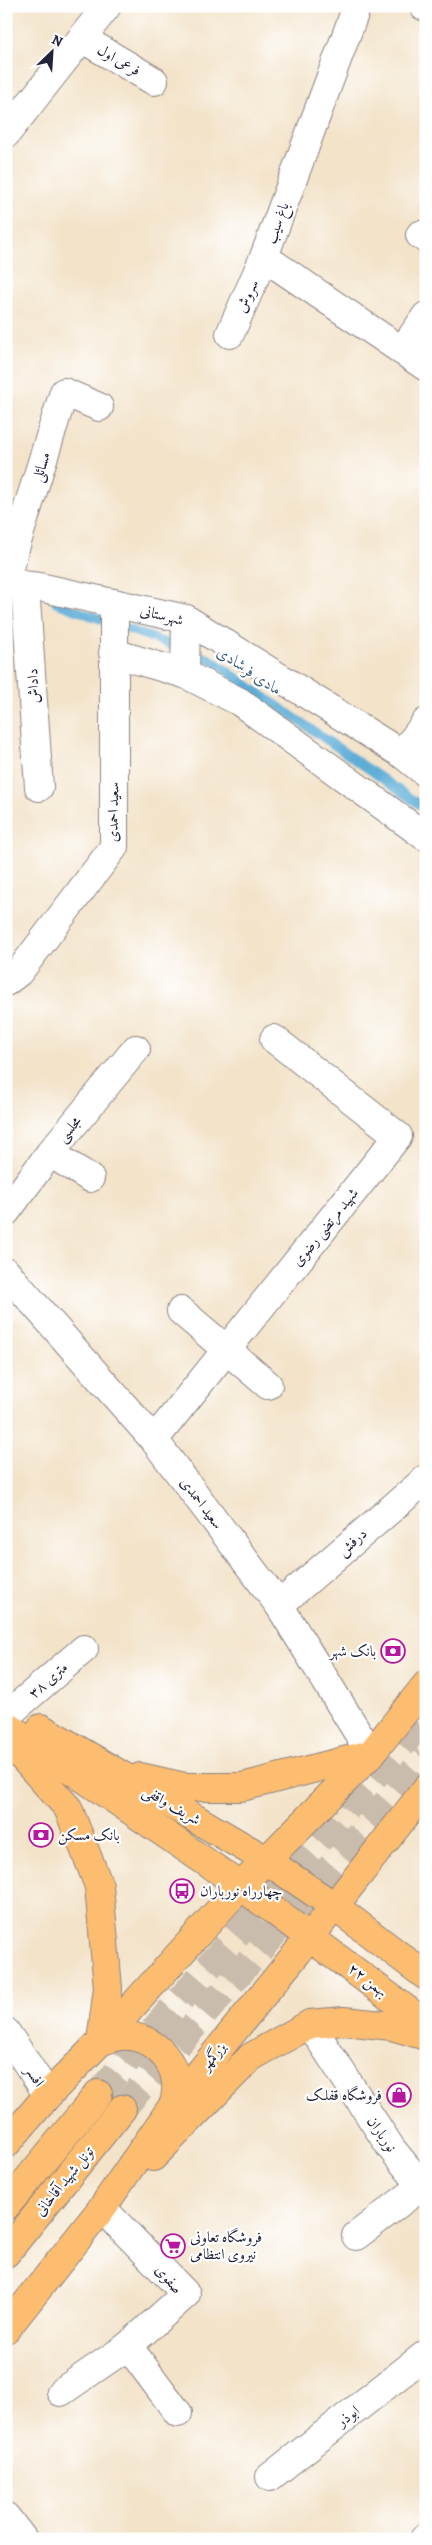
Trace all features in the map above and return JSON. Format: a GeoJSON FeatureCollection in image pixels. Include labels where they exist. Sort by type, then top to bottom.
{"type":"FeatureCollection","features":[{"type":"Feature","properties":{"kind":"main road"},"geometry":{"type":"LineString","coordinates":[[6,2144],[48,2095],[101,2042],[241,1886],[371,1754],[426,1685]]}},
{"type":"Feature","properties":{"kind":"main road","name":"شریف واقفی"},"geometry":{"type":"LineString","coordinates":[[8,1715],[114,1771],[266,1860],[334,1906]]}},
{"type":"Feature","properties":{"kind":"main road","name":"شریف واقفی"},"geometry":{"type":"LineString","coordinates":[[8,1715],[310,1937]]}},
{"type":"Feature","properties":{"kind":"main road"},"geometry":{"type":"LineString","coordinates":[[6,1739],[68,1808],[99,1886],[108,1988],[101,2042]]}},
{"type":"Feature","properties":{"kind":"main road"},"geometry":{"type":"LineString","coordinates":[[114,1771],[184,1787],[242,1786],[371,1754]]}},
{"type":"Feature","properties":{"kind":"main road","name":"بزرگمهر"},"geometry":{"type":"LineString","coordinates":[[6,2328],[102,2208],[174,2104],[426,1791]]}},
{"type":"Feature","properties":{"kind":"main road"},"geometry":{"type":"LineString","coordinates":[[334,1906],[426,1976]]}},
{"type":"Feature","properties":{"kind":"main road","name":"۲۲ بهمن"},"geometry":{"type":"LineString","coordinates":[[310,1937],[426,2024]]}},
{"type":"Feature","properties":{"kind":"main road"},"geometry":{"type":"LineString","coordinates":[[102,2208],[252,2057],[310,2024],[344,2021],[382,2025],[426,2036]]}},
{"type":"Feature","properties":{"kind":"main road"},"geometry":{"type":"LineString","coordinates":[[101,2042],[120,2036],[141,2038],[158,2048],[171,2064],[176,2084],[174,2104]]}},
{"type":"Feature","properties":{"kind":"main road","name":"تونل شهید آقاخانی"},"geometry":{"type":"LineString","coordinates":[[6,2206],[98,2094]]}},
{"type":"Feature","properties":{"kind":"main road","name":"تونل شهید آقاخانی"},"geometry":{"type":"LineString","coordinates":[[6,2253],[122,2109]]}},
{"type":"Feature","properties":{"kind":"street"},"geometry":{"type":"LineString","coordinates":[[6,134],[83,39],[107,6]]}},
{"type":"Feature","properties":{"kind":"street","name":"باغ سیب"},"geometry":{"type":"LineString","coordinates":[[357,6],[264,257],[426,367]]}},
{"type":"Feature","properties":{"kind":"street","name":"فرعی اول"},"geometry":{"type":"LineString","coordinates":[[83,39],[154,81]]}},
{"type":"Feature","properties":{"kind":"street","name":"سروش"},"geometry":{"type":"LineString","coordinates":[[230,334],[264,257]]}},
{"type":"Feature","properties":{"kind":"street"},"geometry":{"type":"LineString","coordinates":[[402,351],[426,316]]}},
{"type":"Feature","properties":{"kind":"street","name":"مسائلی"},"geometry":{"type":"LineString","coordinates":[[12,582],[64,392],[99,407]]}},
{"type":"Feature","properties":{"kind":"street","name":"شهرستانی"},"geometry":{"type":"LineString","coordinates":[[12,582],[186,619],[402,754],[426,773]]}},
{"type":"Feature","properties":{"kind":"street","name":"داداش"},"geometry":{"type":"LineString","coordinates":[[12,582],[29,620],[39,787]]}},
{"type":"Feature","properties":{"kind":"street","name":"سعید احمدی"},"geometry":{"type":"LineString","coordinates":[[11,968],[114,847],[114,603]]}},
{"type":"Feature","properties":{"kind":"street"},"geometry":{"type":"LineString","coordinates":[[185,674],[186,619]]}},
{"type":"Feature","properties":{"kind":"street"},"geometry":{"type":"LineString","coordinates":[[113,652],[185,674],[240,702],[426,837]]}},
{"type":"Feature","properties":{"kind":"street"},"geometry":{"type":"LineString","coordinates":[[402,754],[426,722]]}},
{"type":"Feature","properties":{"kind":"street","name":"شهید مرتضی رضوی"},"geometry":{"type":"LineString","coordinates":[[154,1440],[398,1136],[274,1040]]}},
{"type":"Feature","properties":{"kind":"street","name":"مجلسی"},"geometry":{"type":"LineString","coordinates":[[6,1212],[50,1153],[136,1049]]}},
{"type":"Feature","properties":{"kind":"street"},"geometry":{"type":"LineString","coordinates":[[50,1153],[90,1178]]}},
{"type":"Feature","properties":{"kind":"street","name":"سعید احمدی"},"geometry":{"type":"LineString","coordinates":[[6,1272],[154,1440],[279,1605],[371,1754]]}},
{"type":"Feature","properties":{"kind":"street"},"geometry":{"type":"LineString","coordinates":[[181,1311],[268,1385]]}},
{"type":"Feature","properties":{"kind":"street","name":"درفش"},"geometry":{"type":"LineString","coordinates":[[279,1605],[426,1479]]}},
{"type":"Feature","properties":{"kind":"street","name":"۳۸ متری"},"geometry":{"type":"LineString","coordinates":[[8,1715],[84,1649]]}},
{"type":"Feature","properties":{"kind":"street","name":"نورباران"},"geometry":{"type":"LineString","coordinates":[[310,2024],[391,2148],[424,2188]]}},
{"type":"Feature","properties":{"kind":"street","name":"افسر"},"geometry":{"type":"LineString","coordinates":[[6,2032],[48,2095]]}},
{"type":"Feature","properties":{"kind":"street"},"geometry":{"type":"LineString","coordinates":[[356,2236],[424,2188]]}},
{"type":"Feature","properties":{"kind":"street","name":"صفوی"},"geometry":{"type":"LineString","coordinates":[[62,2392],[128,2346],[186,2294],[102,2208]]}},
{"type":"Feature","properties":{"kind":"street"},"geometry":{"type":"LineString","coordinates":[[128,2346],[178,2413]]}},
{"type":"Feature","properties":{"kind":"street","name":"ابوذر"},"geometry":{"type":"LineString","coordinates":[[270,2477],[426,2354]]}},
{"type":"Feature","properties":{"kind":"street"},"geometry":{"type":"LineString","coordinates":[[6,2517],[23,2539]]}},
{"type":"Feature","properties":{"kind":"waterway","name":"مادی فرشادی"},"geometry":{"type":"LineString","coordinates":[[6,597],[23,599]]}},
{"type":"Feature","properties":{"kind":"waterway","name":"مادی فرشادی"},"geometry":{"type":"LineString","coordinates":[[56,603],[210,659],[426,809]]}},
{"type":"Feature","properties":{"kind":"tunnel"},"geometry":{"type":"LineString","coordinates":[[98,2094],[426,1717]]}},
{"type":"Feature","properties":{"kind":"tunnel"},"geometry":{"type":"LineString","coordinates":[[122,2109],[426,1757]]}},
{"type":"Feature","properties":{"kind":"place","name":"بانک شهر"},"geometry":{"type":"Point","coordinates":[393,1651]}},
{"type":"Feature","properties":{"kind":"place","name":"بانک مسکن"},"geometry":{"type":"Point","coordinates":[41,1835]}},
{"type":"Feature","properties":{"kind":"place","name":"چهارراه نورباران"},"geometry":{"type":"Point","coordinates":[182,1891]}},
{"type":"Feature","properties":{"kind":"place","name":"فروشگاه قفلک"},"geometry":{"type":"Point","coordinates":[399,2095]}},
{"type":"Feature","properties":{"kind":"place","name":"فروشگاه تعاونی نیروی انتظامی"},"geometry":{"type":"Point","coordinates":[173,2246]}}]}
